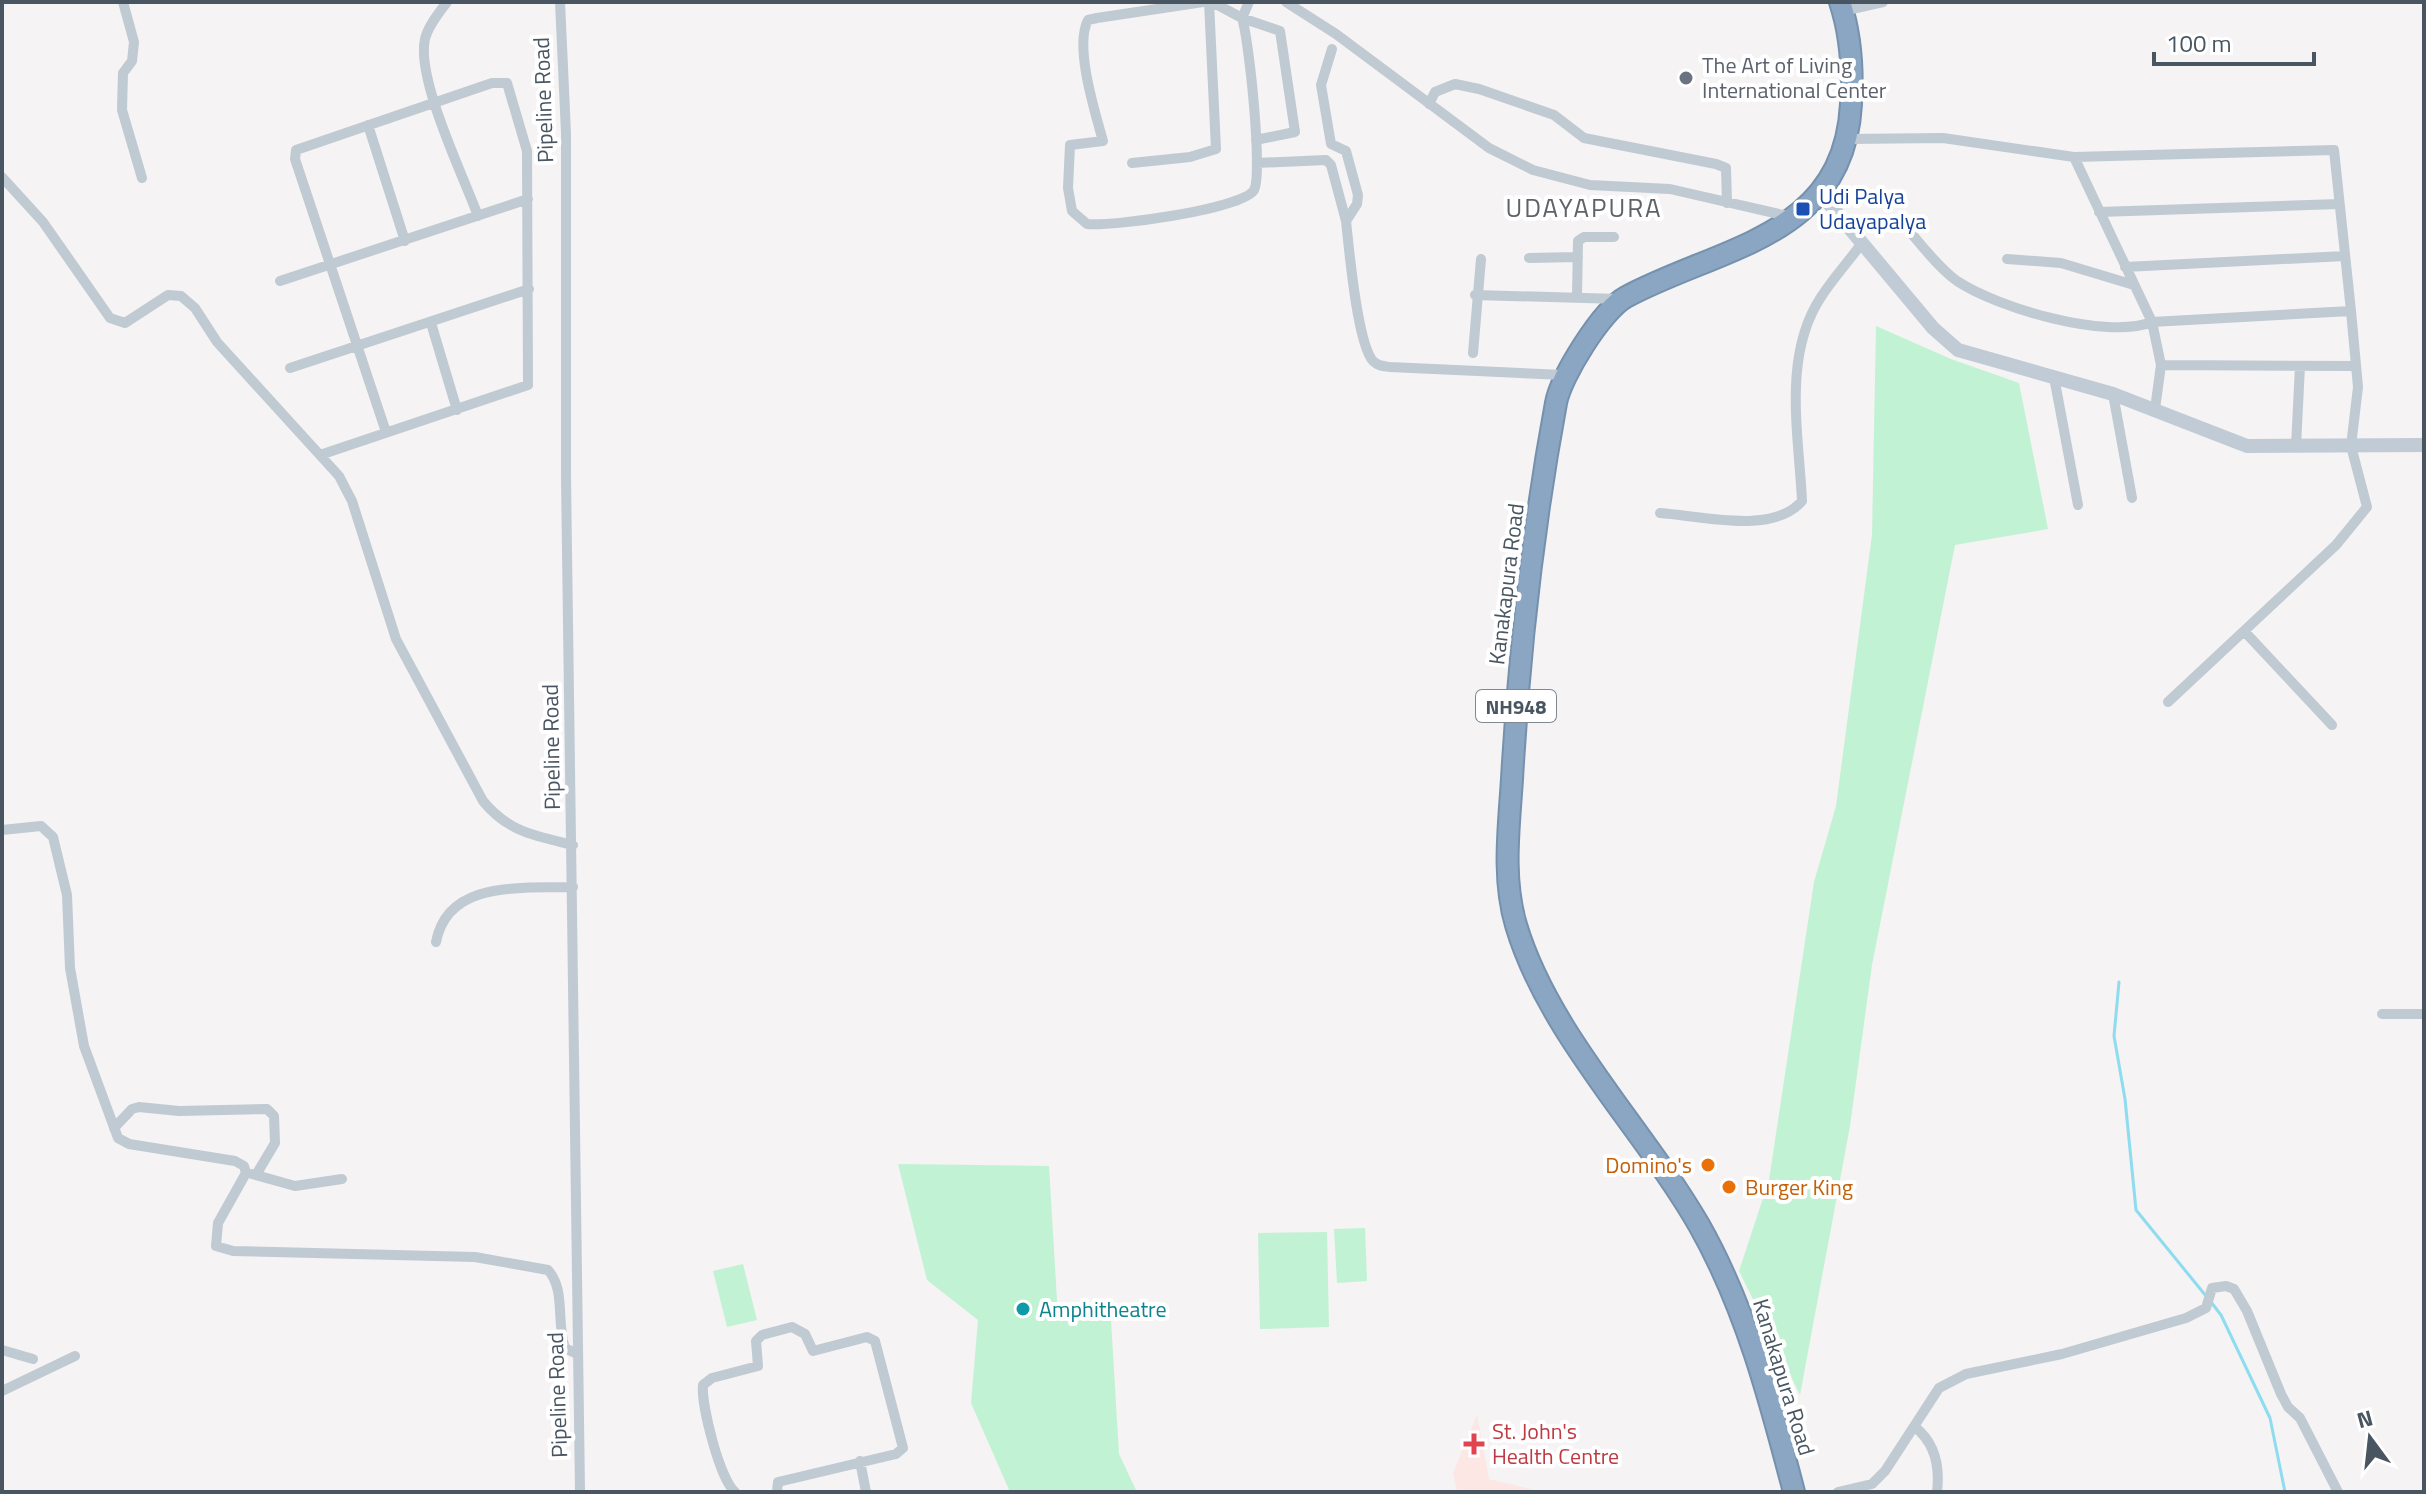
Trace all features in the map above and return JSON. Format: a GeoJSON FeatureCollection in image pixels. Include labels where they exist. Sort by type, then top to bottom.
{"type":"FeatureCollection","features":[{"type":"Feature","properties":{"kind":"highway"},"geometry":{"type":"LineString","coordinates":[[1621,299],[1753,243],[1794,218],[1821,194],[1834,176],[1847,139],[1853,70],[1842,6]]}},
{"type":"Feature","properties":{"kind":"highway","name":"Kanakapura Road"},"geometry":{"type":"LineString","coordinates":[[1621,299],[1564,375],[1542,487],[1517,693],[1507,865],[1514,921],[1533,972],[1595,1073],[1697,1223],[1726,1278],[1744,1318],[1794,1492]]}},
{"type":"Feature","properties":{"kind":"street"},"geometry":{"type":"LineString","coordinates":[[123,2],[134,42],[132,61],[123,73],[122,110],[142,178]]}},
{"type":"Feature","properties":{"kind":"street"},"geometry":{"type":"LineString","coordinates":[[447,2],[425,37],[424,57],[435,103],[478,216]]}},
{"type":"Feature","properties":{"kind":"street","name":"Pipeline Road"},"geometry":{"type":"LineString","coordinates":[[560,2],[566,133],[566,478],[573,845],[575,1353],[580,1492]]}},
{"type":"Feature","properties":{"kind":"street"},"geometry":{"type":"LineString","coordinates":[[1132,163],[1190,157],[1216,149],[1208,2]]}},
{"type":"Feature","properties":{"kind":"street"},"geometry":{"type":"LineString","coordinates":[[1249,2],[1242,18],[1257,163],[1256,187],[1249,196],[1223,206],[1095,225],[1087,224],[1072,211],[1067,150],[1070,145],[1103,141],[1086,64],[1083,29],[1088,20],[1208,2],[1242,18],[1280,31],[1295,132],[1256,140]]}},
{"type":"Feature","properties":{"kind":"street"},"geometry":{"type":"LineString","coordinates":[[1286,2],[1336,34],[1489,148],[1533,170],[1590,185],[1670,189],[1794,218]]}},
{"type":"Feature","properties":{"kind":"street"},"geometry":{"type":"LineString","coordinates":[[1842,6],[1883,2]]}},
{"type":"Feature","properties":{"kind":"street"},"geometry":{"type":"LineString","coordinates":[[1332,49],[1321,85],[1331,144],[1346,151],[1358,195],[1357,204],[1346,221]]}},
{"type":"Feature","properties":{"kind":"street"},"geometry":{"type":"LineString","coordinates":[[320,455],[528,385],[527,151],[507,83],[492,83],[296,150],[295,159],[386,432]]}},
{"type":"Feature","properties":{"kind":"street"},"geometry":{"type":"LineString","coordinates":[[1429,104],[1435,92],[1445,86],[1467,87],[1554,115],[1584,138],[1716,164],[1726,168],[1728,173],[1727,203]]}},
{"type":"Feature","properties":{"kind":"street"},"geometry":{"type":"LineString","coordinates":[[368,125],[405,241]]}},
{"type":"Feature","properties":{"kind":"street"},"geometry":{"type":"LineString","coordinates":[[1847,139],[1943,138],[2074,157],[2334,150],[2358,387],[2351,446],[2367,507],[2361,519],[2168,702]]}},
{"type":"Feature","properties":{"kind":"street"},"geometry":{"type":"LineString","coordinates":[[2074,157],[2152,322],[2161,365],[2155,409]]}},
{"type":"Feature","properties":{"kind":"street"},"geometry":{"type":"LineString","coordinates":[[1257,163],[1326,160],[1331,165],[1346,221],[1363,338],[1376,365],[1564,375]]}},
{"type":"Feature","properties":{"kind":"street"},"geometry":{"type":"LineString","coordinates":[[2,177],[43,222],[110,318],[125,323],[168,295],[181,296],[195,308],[217,342],[339,476],[352,501],[396,639],[483,801],[497,819],[519,832],[573,845]]}},
{"type":"Feature","properties":{"kind":"street"},"geometry":{"type":"LineString","coordinates":[[1821,194],[1933,328],[1958,350],[2113,394],[2247,446],[2424,445]]}},
{"type":"Feature","properties":{"kind":"street"},"geometry":{"type":"LineString","coordinates":[[280,281],[528,199]]}},
{"type":"Feature","properties":{"kind":"street"},"geometry":{"type":"LineString","coordinates":[[2099,212],[2339,204]]}},
{"type":"Feature","properties":{"kind":"street"},"geometry":{"type":"LineString","coordinates":[[1902,223],[1957,280],[2045,319],[2135,328],[2152,322],[2351,311]]}},
{"type":"Feature","properties":{"kind":"street"},"geometry":{"type":"LineString","coordinates":[[1577,297],[1578,241],[1584,237],[1614,237]]}},
{"type":"Feature","properties":{"kind":"street"},"geometry":{"type":"LineString","coordinates":[[1660,513],[1774,521],[1792,514],[1802,501],[1796,371],[1803,337],[1820,299],[1862,243]]}},
{"type":"Feature","properties":{"kind":"street"},"geometry":{"type":"LineString","coordinates":[[2125,267],[2345,256]]}},
{"type":"Feature","properties":{"kind":"street"},"geometry":{"type":"LineString","coordinates":[[1529,258],[1578,257]]}},
{"type":"Feature","properties":{"kind":"street"},"geometry":{"type":"LineString","coordinates":[[1473,353],[1475,295],[1481,259]]}},
{"type":"Feature","properties":{"kind":"street"},"geometry":{"type":"LineString","coordinates":[[2007,259],[2061,263],[2134,285]]}},
{"type":"Feature","properties":{"kind":"street"},"geometry":{"type":"LineString","coordinates":[[290,368],[529,289]]}},
{"type":"Feature","properties":{"kind":"street"},"geometry":{"type":"LineString","coordinates":[[1475,295],[1621,299]]}},
{"type":"Feature","properties":{"kind":"street"},"geometry":{"type":"LineString","coordinates":[[431,323],[457,410]]}},
{"type":"Feature","properties":{"kind":"street"},"geometry":{"type":"LineString","coordinates":[[2161,365],[2356,366]]}},
{"type":"Feature","properties":{"kind":"street"},"geometry":{"type":"LineString","coordinates":[[2296,446],[2300,366]]}},
{"type":"Feature","properties":{"kind":"street"},"geometry":{"type":"LineString","coordinates":[[2054,377],[2078,505]]}},
{"type":"Feature","properties":{"kind":"street"},"geometry":{"type":"LineString","coordinates":[[2113,394],[2132,498]]}},
{"type":"Feature","properties":{"kind":"street"},"geometry":{"type":"LineString","coordinates":[[2244,631],[2332,725]]}},
{"type":"Feature","properties":{"kind":"street"},"geometry":{"type":"LineString","coordinates":[[2,830],[41,826],[53,837],[67,895],[70,968],[84,1046],[118,1138],[129,1144],[235,1161],[251,1174],[295,1186],[342,1179]]}},
{"type":"Feature","properties":{"kind":"street"},"geometry":{"type":"LineString","coordinates":[[436,942],[439,924],[447,912],[466,899],[507,888],[573,887]]}},
{"type":"Feature","properties":{"kind":"street"},"geometry":{"type":"LineString","coordinates":[[2382,1014],[2424,1014]]}},
{"type":"Feature","properties":{"kind":"street"},"geometry":{"type":"LineString","coordinates":[[114,1128],[132,1109],[139,1107],[179,1111],[267,1109],[274,1116],[275,1143],[218,1223],[216,1246],[233,1251],[475,1257],[548,1270],[555,1279],[559,1331],[565,1348],[575,1353]]}},
{"type":"Feature","properties":{"kind":"street"},"geometry":{"type":"LineString","coordinates":[[1838,1492],[1872,1484],[1915,1427],[1939,1388],[1966,1374],[2062,1354],[2186,1318],[2206,1308],[2212,1288],[2226,1286],[2234,1289],[2247,1311],[2281,1394],[2300,1418],[2338,1492]]}},
{"type":"Feature","properties":{"kind":"street"},"geometry":{"type":"LineString","coordinates":[[735,1492],[727,1484],[718,1459],[703,1385],[712,1378],[758,1366],[756,1341],[762,1335],[792,1327],[805,1334],[813,1351],[867,1337],[875,1341],[903,1448],[896,1454],[778,1482],[777,1492]]}},
{"type":"Feature","properties":{"kind":"street"},"geometry":{"type":"LineString","coordinates":[[2,1350],[33,1359]]}},
{"type":"Feature","properties":{"kind":"street"},"geometry":{"type":"LineString","coordinates":[[2,1391],[75,1356]]}},
{"type":"Feature","properties":{"kind":"street"},"geometry":{"type":"LineString","coordinates":[[1915,1427],[1928,1438],[1935,1458],[1937,1492]]}},
{"type":"Feature","properties":{"kind":"street"},"geometry":{"type":"LineString","coordinates":[[860,1461],[866,1492]]}},
{"type":"Feature","properties":{"kind":"shaded area","name":"St. John's Health Centre"},"geometry":{"type":"Polygon","coordinates":[[[1477,1415],[1489,1479],[1543,1492],[1457,1492],[1453,1473],[1477,1415]]]}},
{"type":"Feature","properties":{"kind":"green space"},"geometry":{"type":"Polygon","coordinates":[[[1876,326],[1951,359],[2019,383],[2048,529],[1955,545],[1872,965],[1850,1126],[1800,1395],[1739,1271],[1769,1180],[1814,882],[1836,806],[1872,535],[1876,326]]]}},
{"type":"Feature","properties":{"kind":"green space"},"geometry":{"type":"Polygon","coordinates":[[[898,1164],[1049,1166],[1058,1317],[1111,1320],[1119,1454],[1137,1492],[1010,1492],[971,1403],[978,1320],[927,1280],[898,1164]]]}},
{"type":"Feature","properties":{"kind":"green space"},"geometry":{"type":"Polygon","coordinates":[[[1365,1228],[1367,1281],[1337,1283],[1334,1229],[1365,1228]]]}},
{"type":"Feature","properties":{"kind":"green space"},"geometry":{"type":"Polygon","coordinates":[[[1327,1232],[1329,1327],[1260,1329],[1258,1233],[1327,1232]]]}},
{"type":"Feature","properties":{"kind":"green space"},"geometry":{"type":"Polygon","coordinates":[[[743,1264],[757,1320],[727,1327],[713,1271],[743,1264]]]}},
{"type":"Feature","properties":{"kind":"waterway"},"geometry":{"type":"LineString","coordinates":[[2119,982],[2114,1036],[2125,1099],[2136,1210],[2206,1296]]}},
{"type":"Feature","properties":{"kind":"waterway"},"geometry":{"type":"LineString","coordinates":[[2211,1302],[2221,1315],[2270,1418],[2285,1492]]}},
{"type":"Feature","properties":{"kind":"place","name":"The Art of Living International Center"},"geometry":{"type":"Point","coordinates":[1686,78]}},
{"type":"Feature","properties":{"kind":"place","name":"Udi Palya Udayapalya"},"geometry":{"type":"Point","coordinates":[1803,209]}},
{"type":"Feature","properties":{"kind":"place","name":"Domino's"},"geometry":{"type":"Point","coordinates":[1708,1165]}},
{"type":"Feature","properties":{"kind":"place","name":"Burger King"},"geometry":{"type":"Point","coordinates":[1729,1187]}},
{"type":"Feature","properties":{"kind":"place","name":"Amphitheatre"},"geometry":{"type":"Point","coordinates":[1023,1309]}},
{"type":"Feature","properties":{"kind":"place","name":"St. John's Health Centre"},"geometry":{"type":"Point","coordinates":[1474,1444]}},
{"type":"Feature","properties":{"kind":"district","name":"UDAYAPURA"},"geometry":{"type":"Point","coordinates":[1584,207]}}]}
